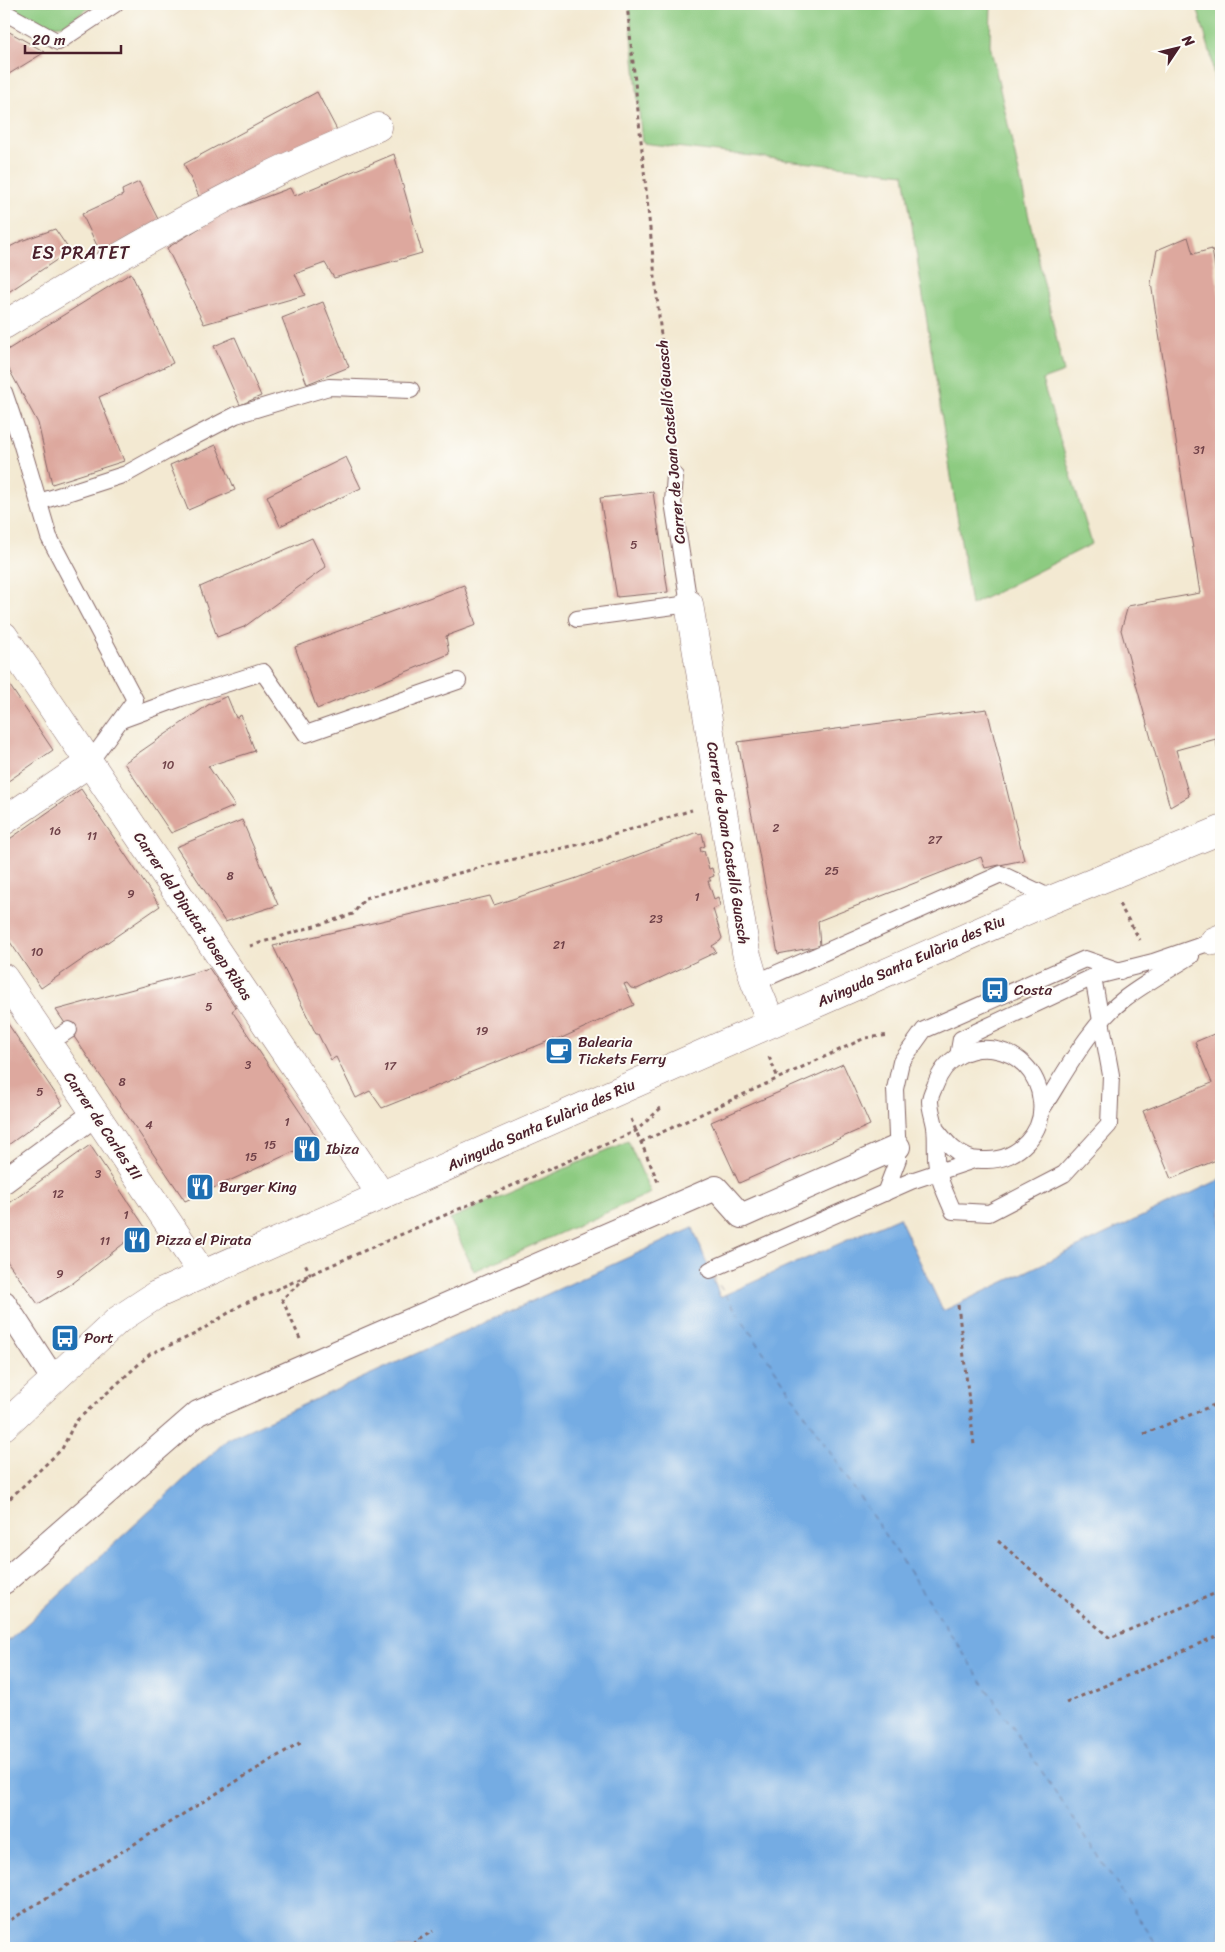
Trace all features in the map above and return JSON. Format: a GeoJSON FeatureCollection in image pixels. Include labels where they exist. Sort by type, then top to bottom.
{"type":"FeatureCollection","features":[{"type":"Feature","properties":{"kind":"street"},"geometry":{"type":"LineString","coordinates":[[4,325],[86,275],[262,179],[378,127]]}},
{"type":"Feature","properties":{"kind":"street","name":"Carrer de Joan Castelló Guasch"},"geometry":{"type":"LineString","coordinates":[[689,604],[746,952],[755,983],[771,1022]]}},
{"type":"Feature","properties":{"kind":"street","name":"Carrer del Diputat Josep Ribas"},"geometry":{"type":"LineString","coordinates":[[4,636],[382,1196]]}},
{"type":"Feature","properties":{"kind":"street"},"geometry":{"type":"LineString","coordinates":[[4,821],[89,762]]}},
{"type":"Feature","properties":{"kind":"street","name":"Avinguda Santa Eulària des Riu"},"geometry":{"type":"LineString","coordinates":[[4,1426],[118,1320],[156,1295],[771,1022],[1053,899],[1221,830]]}},
{"type":"Feature","properties":{"kind":"street","name":"Carrer de Carles III"},"geometry":{"type":"LineString","coordinates":[[4,978],[59,1037],[95,1114],[202,1273]]}},
{"type":"Feature","properties":{"kind":"street"},"geometry":{"type":"LineString","coordinates":[[4,1181],[95,1114]]}},
{"type":"Feature","properties":{"kind":"street"},"geometry":{"type":"LineString","coordinates":[[4,1582],[198,1413],[716,1188],[741,1216],[898,1147]]}},
{"type":"Feature","properties":{"kind":"street"},"geometry":{"type":"LineString","coordinates":[[4,1303],[54,1380]]}},
{"type":"Feature","properties":{"kind":"lane"},"geometry":{"type":"LineString","coordinates":[[4,12],[58,42],[115,4]]}},
{"type":"Feature","properties":{"kind":"lane"},"geometry":{"type":"LineString","coordinates":[[38,502],[126,474],[236,415],[329,387],[411,390]]}},
{"type":"Feature","properties":{"kind":"lane"},"geometry":{"type":"LineString","coordinates":[[4,392],[49,538],[135,700],[89,762]]}},
{"type":"Feature","properties":{"kind":"lane","name":"Carrer de Joan Castelló Guasch"},"geometry":{"type":"LineString","coordinates":[[675,476],[674,502],[689,604]]}},
{"type":"Feature","properties":{"kind":"lane"},"geometry":{"type":"LineString","coordinates":[[577,619],[689,604]]}},
{"type":"Feature","properties":{"kind":"lane"},"geometry":{"type":"LineString","coordinates":[[121,720],[181,698],[263,672],[306,734],[458,682]]}},
{"type":"Feature","properties":{"kind":"lane"},"geometry":{"type":"LineString","coordinates":[[755,983],[1001,874],[1053,899]]}},
{"type":"Feature","properties":{"kind":"lane"},"geometry":{"type":"LineString","coordinates":[[958,1056],[961,1039],[1093,977],[1153,962],[1217,940]]}},
{"type":"Feature","properties":{"kind":"lane"},"geometry":{"type":"LineString","coordinates":[[710,1270],[885,1193],[938,1172],[974,1160],[998,1160],[1020,1150],[1036,1132],[1042,1109],[1079,1051],[1101,1023],[1123,1000],[1217,940]]}},
{"type":"Feature","properties":{"kind":"lane"},"geometry":{"type":"LineString","coordinates":[[885,1193],[898,1159],[895,1089],[901,1062],[924,1030],[1085,959],[1120,971]]}},
{"type":"Feature","properties":{"kind":"lane"},"geometry":{"type":"LineString","coordinates":[[1042,1109],[1040,1089],[1031,1071],[1016,1057],[998,1050],[978,1049],[958,1056],[939,1074],[930,1100],[935,1128],[938,1172],[953,1211],[989,1213],[1064,1174],[1109,1125],[1111,1076],[1093,977]]}},
{"type":"Feature","properties":{"kind":"lane"},"geometry":{"type":"LineString","coordinates":[[935,1128],[952,1149],[974,1160]]}},
{"type":"Feature","properties":{"kind":"path","name":"Carrer de Joan Castelló Guasch"},"geometry":{"type":"LineString","coordinates":[[627,4],[675,476]]}},
{"type":"Feature","properties":{"kind":"path"},"geometry":{"type":"LineString","coordinates":[[220,955],[353,914],[365,898],[493,864],[594,841],[693,809]]}},
{"type":"Feature","properties":{"kind":"path"},"geometry":{"type":"LineString","coordinates":[[1104,878],[1153,962]]}},
{"type":"Feature","properties":{"kind":"path"},"geometry":{"type":"LineString","coordinates":[[640,1142],[864,1038],[924,1030]]}},
{"type":"Feature","properties":{"kind":"path"},"geometry":{"type":"LineString","coordinates":[[619,1090],[669,1208]]}},
{"type":"Feature","properties":{"kind":"path"},"geometry":{"type":"LineString","coordinates":[[4,1504],[62,1449],[75,1422],[150,1354],[195,1334],[241,1304],[550,1169]]}},
{"type":"Feature","properties":{"kind":"path"},"geometry":{"type":"LineString","coordinates":[[292,1235],[310,1274]]}},
{"type":"Feature","properties":{"kind":"path"},"geometry":{"type":"LineString","coordinates":[[310,1274],[282,1299],[311,1364]]}},
{"type":"Feature","properties":{"kind":"path"},"geometry":{"type":"LineString","coordinates":[[958,1305],[974,1445]]}},
{"type":"Feature","properties":{"kind":"path"},"geometry":{"type":"LineString","coordinates":[[1144,1434],[1221,1402]]}},
{"type":"Feature","properties":{"kind":"path"},"geometry":{"type":"LineString","coordinates":[[998,1541],[1110,1638],[1221,1591]]}},
{"type":"Feature","properties":{"kind":"path"},"geometry":{"type":"LineString","coordinates":[[1066,1703],[1221,1634]]}},
{"type":"Feature","properties":{"kind":"path"},"geometry":{"type":"LineString","coordinates":[[4,1924],[302,1741]]}},
{"type":"Feature","properties":{"kind":"path"},"geometry":{"type":"LineString","coordinates":[[405,1948],[433,1931]]}},
{"type":"Feature","properties":{"kind":"green space"},"geometry":{"type":"Polygon","coordinates":[[[5,4],[95,4],[63,25],[44,26],[5,4]]]}},
{"type":"Feature","properties":{"kind":"green space"},"geometry":{"type":"Polygon","coordinates":[[[629,4],[991,4],[990,45],[1064,372],[1042,380],[1092,544],[971,605],[904,174],[642,143],[629,4]]]}},
{"type":"Feature","properties":{"kind":"green space"},"geometry":{"type":"Polygon","coordinates":[[[1196,4],[1221,4],[1221,137],[1211,55],[1196,4]]]}},
{"type":"Feature","properties":{"kind":"green space"},"geometry":{"type":"Polygon","coordinates":[[[628,1141],[651,1193],[474,1271],[450,1219],[628,1141]]]}},
{"type":"Feature","properties":{"kind":"water"},"geometry":{"type":"Polygon","coordinates":[[[1221,1179],[1221,1948],[4,1948],[4,1645],[228,1439],[693,1228],[720,1297],[899,1217],[943,1311],[1221,1179]]]}},
{"type":"Feature","properties":{"kind":"building"},"geometry":{"type":"Polygon","coordinates":[[[4,29],[45,52],[4,77],[4,29]]]}},
{"type":"Feature","properties":{"kind":"building"},"geometry":{"type":"Polygon","coordinates":[[[317,92],[337,130],[201,201],[184,164],[317,92]]]}},
{"type":"Feature","properties":{"kind":"building"},"geometry":{"type":"Polygon","coordinates":[[[394,154],[422,253],[334,278],[325,263],[295,274],[305,295],[204,324],[167,248],[228,211],[290,188],[294,196],[394,154]]]}},
{"type":"Feature","properties":{"kind":"building"},"geometry":{"type":"Polygon","coordinates":[[[139,182],[159,221],[101,254],[82,214],[123,195],[122,190],[139,182]]]}},
{"type":"Feature","properties":{"kind":"building"},"geometry":{"type":"Polygon","coordinates":[[[55,229],[70,251],[4,295],[4,250],[21,241],[55,229]]]}},
{"type":"Feature","properties":{"kind":"building"},"geometry":{"type":"Polygon","coordinates":[[[1188,237],[1193,254],[1212,249],[1221,306],[1221,772],[1216,739],[1176,750],[1189,796],[1170,807],[1121,630],[1128,606],[1200,593],[1151,283],[1157,250],[1188,237]]]}},
{"type":"Feature","properties":{"kind":"building"},"geometry":{"type":"Polygon","coordinates":[[[131,273],[173,363],[99,397],[124,461],[52,484],[38,423],[4,360],[4,352],[131,273]]]}},
{"type":"Feature","properties":{"kind":"building"},"geometry":{"type":"Polygon","coordinates":[[[323,302],[349,367],[307,384],[282,318],[323,302]]]}},
{"type":"Feature","properties":{"kind":"building"},"geometry":{"type":"Polygon","coordinates":[[[235,337],[261,396],[240,405],[214,346],[235,337]]]}},
{"type":"Feature","properties":{"kind":"building"},"geometry":{"type":"Polygon","coordinates":[[[216,445],[235,490],[188,510],[170,465],[216,445]]]}},
{"type":"Feature","properties":{"kind":"building"},"geometry":{"type":"Polygon","coordinates":[[[346,457],[361,488],[280,526],[267,496],[346,457]]]}},
{"type":"Feature","properties":{"kind":"building"},"geometry":{"type":"Polygon","coordinates":[[[653,492],[668,592],[617,597],[600,498],[653,492]]]}},
{"type":"Feature","properties":{"kind":"building"},"geometry":{"type":"Polygon","coordinates":[[[312,538],[326,567],[244,627],[217,637],[200,587],[312,538]]]}},
{"type":"Feature","properties":{"kind":"building"},"geometry":{"type":"Polygon","coordinates":[[[464,585],[476,625],[446,636],[449,654],[317,709],[295,647],[464,585]]]}},
{"type":"Feature","properties":{"kind":"building"},"geometry":{"type":"Polygon","coordinates":[[[4,677],[53,750],[4,784],[4,677]]]}},
{"type":"Feature","properties":{"kind":"building"},"geometry":{"type":"Polygon","coordinates":[[[227,696],[236,718],[241,715],[255,751],[208,766],[235,806],[171,833],[124,763],[208,705],[227,696]]]}},
{"type":"Feature","properties":{"kind":"building"},"geometry":{"type":"Polygon","coordinates":[[[987,709],[1024,860],[985,868],[981,857],[818,921],[820,946],[778,954],[738,742],[987,709]]]}},
{"type":"Feature","properties":{"kind":"building"},"geometry":{"type":"Polygon","coordinates":[[[81,789],[160,906],[41,988],[4,933],[4,843],[81,789]]]}},
{"type":"Feature","properties":{"kind":"building"},"geometry":{"type":"Polygon","coordinates":[[[242,820],[278,905],[225,922],[176,847],[242,820]]]}},
{"type":"Feature","properties":{"kind":"building"},"geometry":{"type":"Polygon","coordinates":[[[697,832],[698,834],[702,833],[705,846],[700,848],[701,852],[704,851],[709,869],[712,868],[714,876],[709,878],[711,881],[708,881],[714,899],[718,897],[720,906],[713,909],[722,938],[712,946],[716,952],[637,989],[631,988],[627,983],[624,984],[634,1005],[555,1041],[554,1039],[382,1108],[370,1091],[356,1098],[336,1057],[331,1060],[318,1034],[316,1034],[273,946],[490,896],[494,905],[577,878],[697,832]]]}},
{"type":"Feature","properties":{"kind":"building"},"geometry":{"type":"Polygon","coordinates":[[[209,968],[236,1008],[232,1011],[319,1140],[185,1201],[56,1010],[204,971],[209,968]]]}},
{"type":"Feature","properties":{"kind":"building"},"geometry":{"type":"Polygon","coordinates":[[[4,1018],[63,1105],[4,1148],[4,1018]]]}},
{"type":"Feature","properties":{"kind":"building"},"geometry":{"type":"Polygon","coordinates":[[[1221,1031],[1221,1158],[1171,1179],[1143,1111],[1212,1083],[1195,1042],[1221,1031]]]}},
{"type":"Feature","properties":{"kind":"building"},"geometry":{"type":"Polygon","coordinates":[[[843,1064],[870,1125],[739,1183],[711,1122],[843,1064]]]}},
{"type":"Feature","properties":{"kind":"building"},"geometry":{"type":"Polygon","coordinates":[[[90,1145],[145,1227],[73,1283],[38,1304],[4,1257],[4,1207],[90,1145]]]}},
{"type":"Feature","properties":{"kind":"ferry route"},"geometry":{"type":"LineString","coordinates":[[713,1276],[1159,1948]]}},
{"type":"Feature","properties":{"kind":"place","name":"Costa"},"geometry":{"type":"Point","coordinates":[995,990]}},
{"type":"Feature","properties":{"kind":"place","name":"Balearia Tickets Ferry"},"geometry":{"type":"Point","coordinates":[559,1051]}},
{"type":"Feature","properties":{"kind":"place","name":"Ibiza"},"geometry":{"type":"Point","coordinates":[307,1149]}},
{"type":"Feature","properties":{"kind":"place","name":"Burger King"},"geometry":{"type":"Point","coordinates":[200,1187]}},
{"type":"Feature","properties":{"kind":"place","name":"Pizza el Pirata"},"geometry":{"type":"Point","coordinates":[137,1240]}},
{"type":"Feature","properties":{"kind":"place","name":"Port"},"geometry":{"type":"Point","coordinates":[65,1338]}},
{"type":"Feature","properties":{"kind":"district","name":"ES PRATET"},"geometry":{"type":"Point","coordinates":[81,253]}}]}
